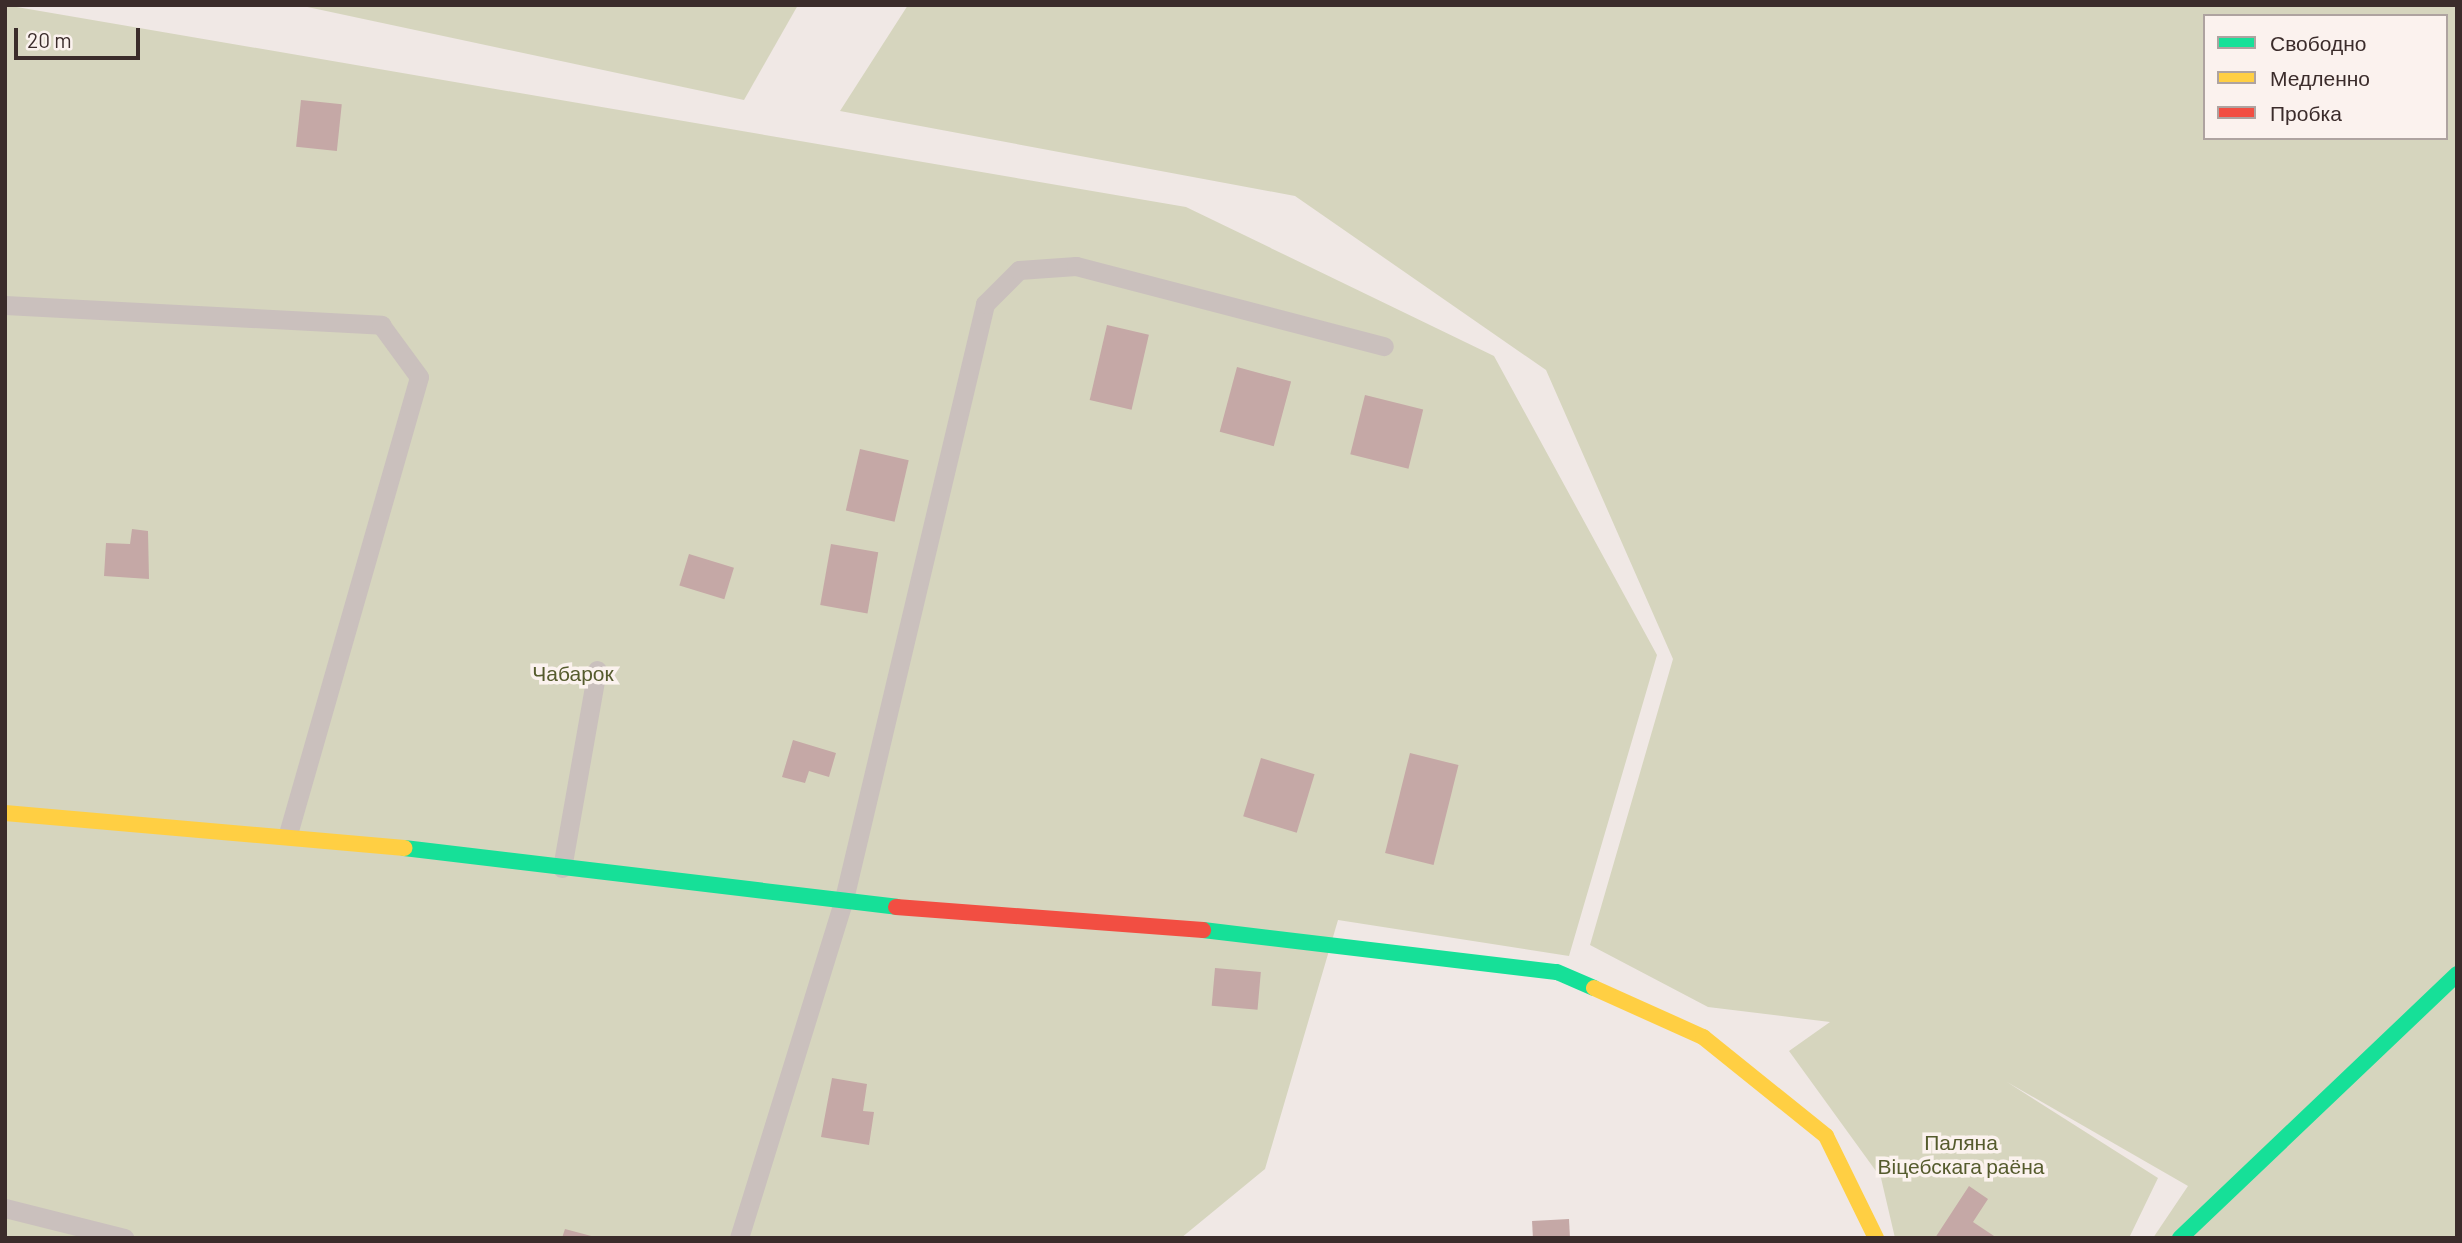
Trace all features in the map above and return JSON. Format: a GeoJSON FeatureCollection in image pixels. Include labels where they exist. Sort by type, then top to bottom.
{"type":"FeatureCollection","features":[{"type":"Feature","properties":{"kind":"street"},"geometry":{"type":"LineString","coordinates":[[5,813],[288,834],[843,903],[1176,927],[1557,972],[1703,1037],[1826,1136],[1876,1238]]}},
{"type":"Feature","properties":{"kind":"street"},"geometry":{"type":"LineString","coordinates":[[2180,1238],[2457,974]]}},
{"type":"Feature","properties":{"kind":"lane"},"geometry":{"type":"LineString","coordinates":[[739,1238],[843,903],[985,304],[1019,270],[1076,265],[1384,346]]}},
{"type":"Feature","properties":{"kind":"lane"},"geometry":{"type":"LineString","coordinates":[[5,305],[381,325],[419,376],[288,834]]}},
{"type":"Feature","properties":{"kind":"lane"},"geometry":{"type":"LineString","coordinates":[[562,868],[597,670]]}},
{"type":"Feature","properties":{"kind":"lane"},"geometry":{"type":"LineString","coordinates":[[5,1208],[124,1238]]}},
{"type":"Feature","properties":{"kind":"green space","name":"Чабарок"},"geometry":{"type":"Polygon","coordinates":[[[5,5],[1186,207],[1494,356],[1657,655],[1569,956],[1338,920],[1265,1169],[1181,1238],[5,1238],[5,5]]]}},
{"type":"Feature","properties":{"kind":"green space"},"geometry":{"type":"Polygon","coordinates":[[[298,5],[798,5],[744,100],[298,5]]]}},
{"type":"Feature","properties":{"kind":"green space","name":"Паляна Віцебскага раёна"},"geometry":{"type":"Polygon","coordinates":[[[908,5],[2457,5],[2457,1238],[2153,1238],[2188,1186],[2007,1082],[2158,1178],[2129,1238],[1895,1238],[1881,1178],[1789,1051],[1830,1022],[1708,1007],[1590,945],[1673,659],[1546,370],[1295,196],[840,111],[908,5]]]}},
{"type":"Feature","properties":{"kind":"building"},"geometry":{"type":"Polygon","coordinates":[[[301,100],[342,104],[337,151],[296,147],[301,100]]]}},
{"type":"Feature","properties":{"kind":"building"},"geometry":{"type":"Polygon","coordinates":[[[1107,325],[1149,335],[1132,410],[1090,400],[1107,325]]]}},
{"type":"Feature","properties":{"kind":"building"},"geometry":{"type":"Polygon","coordinates":[[[1237,367],[1291,381],[1274,446],[1220,432],[1237,367]]]}},
{"type":"Feature","properties":{"kind":"building"},"geometry":{"type":"Polygon","coordinates":[[[1365,395],[1423,410],[1408,469],[1350,454],[1365,395]]]}},
{"type":"Feature","properties":{"kind":"building"},"geometry":{"type":"Polygon","coordinates":[[[860,449],[909,460],[895,522],[846,510],[860,449]]]}},
{"type":"Feature","properties":{"kind":"building"},"geometry":{"type":"Polygon","coordinates":[[[132,529],[148,531],[149,579],[104,576],[106,543],[130,544],[132,529]]]}},
{"type":"Feature","properties":{"kind":"building"},"geometry":{"type":"Polygon","coordinates":[[[831,544],[878,552],[868,613],[820,605],[831,544]]]}},
{"type":"Feature","properties":{"kind":"building"},"geometry":{"type":"Polygon","coordinates":[[[689,554],[734,568],[724,599],[679,586],[689,554]]]}},
{"type":"Feature","properties":{"kind":"building"},"geometry":{"type":"Polygon","coordinates":[[[793,740],[836,753],[829,777],[809,771],[805,783],[782,777],[793,740]]]}},
{"type":"Feature","properties":{"kind":"building"},"geometry":{"type":"Polygon","coordinates":[[[1410,753],[1459,765],[1434,865],[1385,853],[1410,753]]]}},
{"type":"Feature","properties":{"kind":"building"},"geometry":{"type":"Polygon","coordinates":[[[1261,758],[1315,774],[1297,833],[1243,816],[1261,758]]]}},
{"type":"Feature","properties":{"kind":"building"},"geometry":{"type":"Polygon","coordinates":[[[1215,968],[1261,972],[1258,1010],[1212,1006],[1215,968]]]}},
{"type":"Feature","properties":{"kind":"building"},"geometry":{"type":"Polygon","coordinates":[[[832,1078],[867,1084],[863,1111],[874,1112],[869,1145],[821,1137],[832,1078]]]}},
{"type":"Feature","properties":{"kind":"building"},"geometry":{"type":"Polygon","coordinates":[[[1969,1186],[1988,1199],[1973,1222],[1997,1238],[1935,1238],[1969,1186]]]}},
{"type":"Feature","properties":{"kind":"building"},"geometry":{"type":"Polygon","coordinates":[[[1569,1219],[1570,1238],[1533,1238],[1532,1221],[1569,1219]]]}},
{"type":"Feature","properties":{"kind":"building"},"geometry":{"type":"Polygon","coordinates":[[[565,1229],[595,1237],[595,1238],[562,1238],[565,1229]]]}},
{"type":"Feature","properties":{"kind":"traffic: fast"},"geometry":{"type":"LineString","coordinates":[[404,848],[896,907]]}},
{"type":"Feature","properties":{"kind":"traffic: fast"},"geometry":{"type":"LineString","coordinates":[[1203,930],[1557,972],[1594,988]]}},
{"type":"Feature","properties":{"kind":"traffic: fast"},"geometry":{"type":"LineString","coordinates":[[2180,1238],[2457,974]]}},
{"type":"Feature","properties":{"kind":"traffic: slow"},"geometry":{"type":"LineString","coordinates":[[5,813],[404,848]]}},
{"type":"Feature","properties":{"kind":"traffic: slow"},"geometry":{"type":"LineString","coordinates":[[1594,988],[1703,1037],[1826,1136],[1876,1238]]}},
{"type":"Feature","properties":{"kind":"traffic: jam"},"geometry":{"type":"LineString","coordinates":[[896,907],[1203,930]]}}]}
